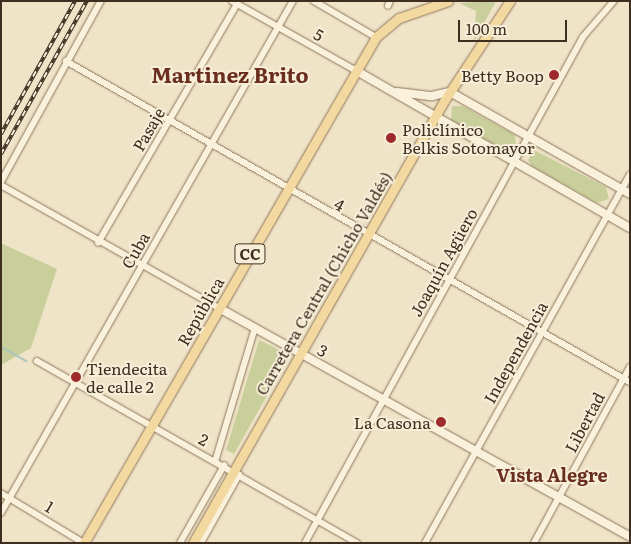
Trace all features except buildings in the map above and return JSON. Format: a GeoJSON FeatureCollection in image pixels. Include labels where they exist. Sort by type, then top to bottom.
{"type":"FeatureCollection","features":[{"type":"Feature","properties":{"kind":"main road","name":"República"},"geometry":{"type":"LineString","coordinates":[[84,543],[355,70],[376,37],[399,18],[448,1]]}},
{"type":"Feature","properties":{"kind":"main road","name":"Carretera Central (Chicho Valdés)"},"geometry":{"type":"LineString","coordinates":[[194,543],[228,483],[236,474],[299,352],[435,116],[506,3]]}},
{"type":"Feature","properties":{"kind":"street"},"geometry":{"type":"LineString","coordinates":[[2,185],[66,61],[101,1]]}},
{"type":"Feature","properties":{"kind":"street","name":"Cuba"},"geometry":{"type":"LineString","coordinates":[[1,513],[293,1]]}},
{"type":"Feature","properties":{"kind":"street"},"geometry":{"type":"LineString","coordinates":[[314,1],[376,37]]}},
{"type":"Feature","properties":{"kind":"street","name":"Joaquín Agüero"},"geometry":{"type":"LineString","coordinates":[[305,543],[583,37],[614,1]]}},
{"type":"Feature","properties":{"kind":"street","name":"5"},"geometry":{"type":"LineString","coordinates":[[235,3],[630,228]]}},
{"type":"Feature","properties":{"kind":"street","name":"Pasaje"},"geometry":{"type":"LineString","coordinates":[[98,242],[235,3]]}},
{"type":"Feature","properties":{"kind":"street","name":"4"},"geometry":{"type":"LineString","coordinates":[[66,61],[287,190],[630,382]]}},
{"type":"Feature","properties":{"kind":"street","name":"5"},"geometry":{"type":"LineString","coordinates":[[393,92],[432,96],[450,92]]}},
{"type":"Feature","properties":{"kind":"street"},"geometry":{"type":"LineString","coordinates":[[450,92],[630,194]]}},
{"type":"Feature","properties":{"kind":"street","name":"Independencia"},"geometry":{"type":"LineString","coordinates":[[425,543],[630,175]]}},
{"type":"Feature","properties":{"kind":"street","name":"3"},"geometry":{"type":"LineString","coordinates":[[2,185],[98,242],[630,537]]}},
{"type":"Feature","properties":{"kind":"street"},"geometry":{"type":"LineString","coordinates":[[215,462],[255,328]]}},
{"type":"Feature","properties":{"kind":"street","name":"2"},"geometry":{"type":"LineString","coordinates":[[36,361],[357,543]]}},
{"type":"Feature","properties":{"kind":"street","name":"Libertad"},"geometry":{"type":"LineString","coordinates":[[534,543],[630,367]]}},
{"type":"Feature","properties":{"kind":"street"},"geometry":{"type":"LineString","coordinates":[[180,543],[224,466]]}},
{"type":"Feature","properties":{"kind":"street"},"geometry":{"type":"LineString","coordinates":[[201,543],[236,474]]}},
{"type":"Feature","properties":{"kind":"street","name":"1"},"geometry":{"type":"LineString","coordinates":[[1,493],[84,543]]}},
{"type":"Feature","properties":{"kind":"green space"},"geometry":{"type":"Polygon","coordinates":[[[496,1],[474,42],[476,11],[459,3],[496,1]]]}},
{"type":"Feature","properties":{"kind":"green space"},"geometry":{"type":"Polygon","coordinates":[[[452,106],[463,106],[515,135],[516,148],[506,151],[451,120],[452,106]]]}},
{"type":"Feature","properties":{"kind":"green space"},"geometry":{"type":"Polygon","coordinates":[[[534,150],[606,187],[609,199],[597,203],[532,166],[528,160],[534,150]]]}},
{"type":"Feature","properties":{"kind":"green space"},"geometry":{"type":"Polygon","coordinates":[[[1,243],[57,269],[31,348],[1,365],[1,243]]]}},
{"type":"Feature","properties":{"kind":"green space"},"geometry":{"type":"Polygon","coordinates":[[[259,340],[290,355],[234,454],[226,450],[259,340]]]}},
{"type":"Feature","properties":{"kind":"waterway"},"geometry":{"type":"LineString","coordinates":[[1,347],[26,361]]}},
{"type":"Feature","properties":{"kind":"railway"},"geometry":{"type":"LineString","coordinates":[[1,134],[75,1]]}},
{"type":"Feature","properties":{"kind":"railway"},"geometry":{"type":"LineString","coordinates":[[1,154],[87,1]]}},
{"type":"Feature","properties":{"kind":"place","name":"Betty Boop"},"geometry":{"type":"Point","coordinates":[554,75]}},
{"type":"Feature","properties":{"kind":"place","name":"Policlínico Belkis Sotomayor"},"geometry":{"type":"Point","coordinates":[391,138]}},
{"type":"Feature","properties":{"kind":"place","name":"Tiendecita de calle 2"},"geometry":{"type":"Point","coordinates":[76,377]}},
{"type":"Feature","properties":{"kind":"place","name":"La Casona"},"geometry":{"type":"Point","coordinates":[441,422]}},
{"type":"Feature","properties":{"kind":"district","name":"Martinez Brito"},"geometry":{"type":"Point","coordinates":[230,74]}},
{"type":"Feature","properties":{"kind":"district","name":"Vista Alegre"},"geometry":{"type":"Point","coordinates":[552,475]}}]}
